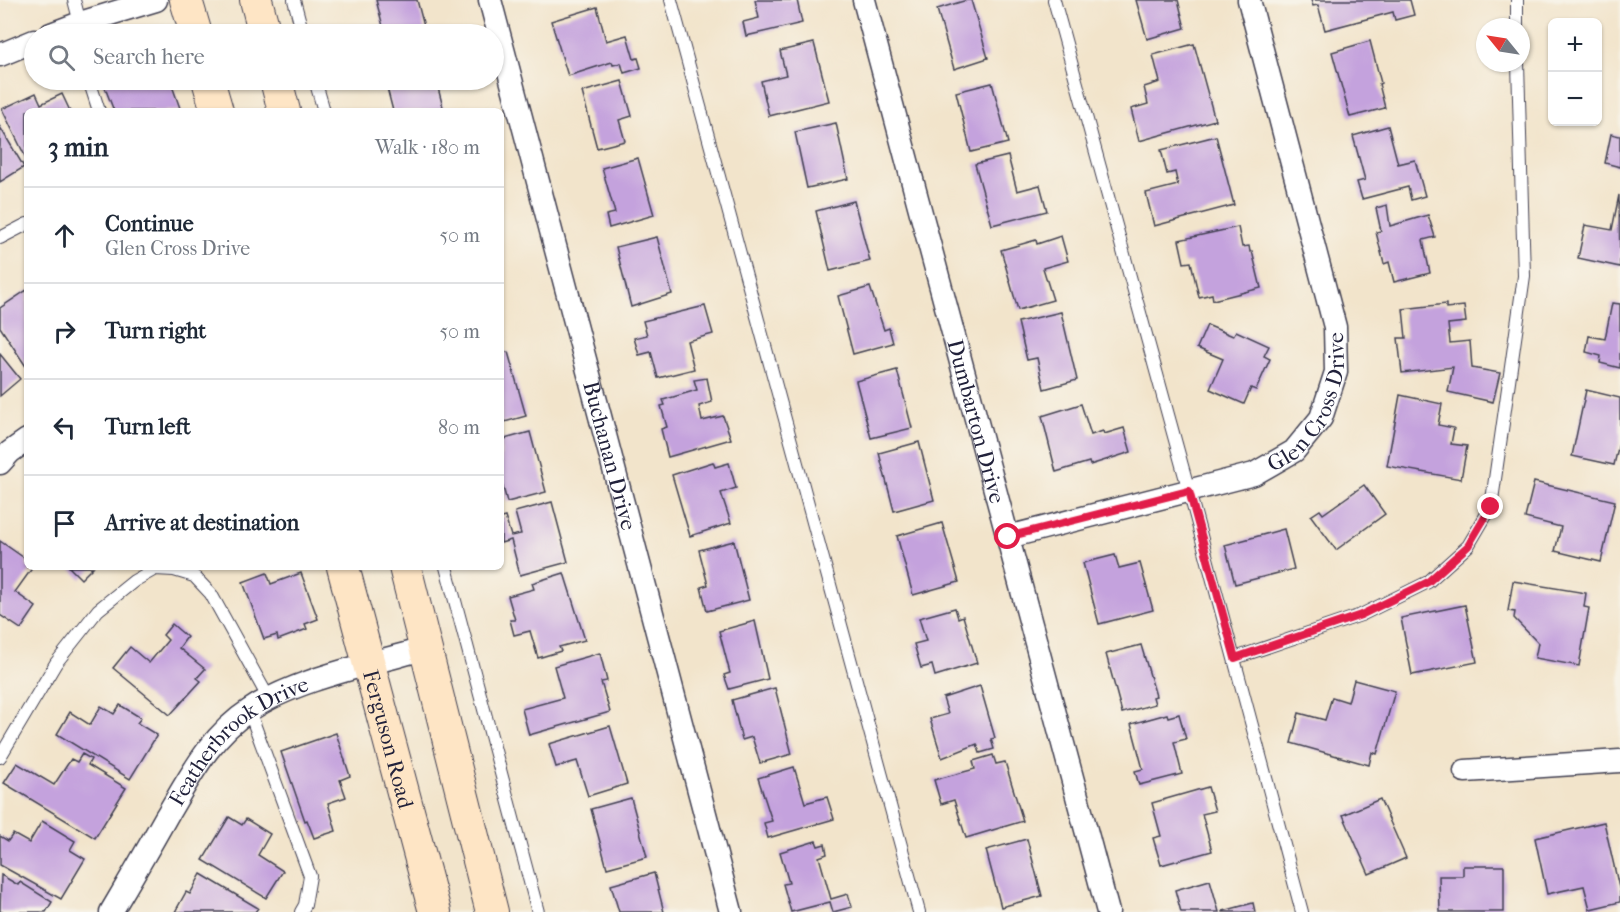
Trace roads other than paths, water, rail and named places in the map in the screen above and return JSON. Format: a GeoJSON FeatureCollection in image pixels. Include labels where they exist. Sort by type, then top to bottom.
{"type":"FeatureCollection","features":[{"type":"Feature","properties":{"kind":"main road"},"geometry":{"type":"LineString","coordinates":[[186,0],[193,24]]}},
{"type":"Feature","properties":{"kind":"main road"},"geometry":{"type":"LineString","coordinates":[[256,0],[262,24]]}},
{"type":"Feature","properties":{"kind":"main road"},"geometry":{"type":"LineString","coordinates":[[211,90],[216,108]]}},
{"type":"Feature","properties":{"kind":"main road"},"geometry":{"type":"LineString","coordinates":[[279,90],[283,108]]}},
{"type":"Feature","properties":{"kind":"main road","name":"Ferguson Road"},"geometry":{"type":"LineString","coordinates":[[344,570],[435,912]]}},
{"type":"Feature","properties":{"kind":"main road"},"geometry":{"type":"LineString","coordinates":[[406,570],[492,912]]}},
{"type":"Feature","properties":{"kind":"street"},"geometry":{"type":"LineString","coordinates":[[87,24],[156,0]]}},
{"type":"Feature","properties":{"kind":"street","name":"Buchanan Drive"},"geometry":{"type":"LineString","coordinates":[[490,0],[496,24]]}},
{"type":"Feature","properties":{"kind":"street","name":"Dumbarton Drive"},"geometry":{"type":"LineString","coordinates":[[864,0],[1108,912]]}},
{"type":"Feature","properties":{"kind":"street","name":"Glen Cross Drive"},"geometry":{"type":"LineString","coordinates":[[1008,537],[1254,474],[1294,451],[1321,418],[1336,372],[1335,327],[1249,0]]}},
{"type":"Feature","properties":{"kind":"street"},"geometry":{"type":"LineString","coordinates":[[0,56],[24,45]]}},
{"type":"Feature","properties":{"kind":"street","name":"Buchanan Drive"},"geometry":{"type":"LineString","coordinates":[[504,53],[731,912]]}},
{"type":"Feature","properties":{"kind":"street"},"geometry":{"type":"LineString","coordinates":[[0,463],[24,442]]}},
{"type":"Feature","properties":{"kind":"street","name":"Featherbrook Drive"},"geometry":{"type":"LineString","coordinates":[[111,912],[196,766],[216,738],[259,705],[314,681],[426,648]]}},
{"type":"Feature","properties":{"kind":"street"},"geometry":{"type":"LineString","coordinates":[[1465,771],[1620,761]]}},
{"type":"Feature","properties":{"kind":"lane"},"geometry":{"type":"LineString","coordinates":[[74,0],[76,24]]}},
{"type":"Feature","properties":{"kind":"lane"},"geometry":{"type":"LineString","coordinates":[[294,0],[300,24]]}},
{"type":"Feature","properties":{"kind":"lane"},"geometry":{"type":"LineString","coordinates":[[670,0],[919,912]]}},
{"type":"Feature","properties":{"kind":"lane"},"geometry":{"type":"LineString","coordinates":[[1054,0],[1235,658],[1302,912]]}},
{"type":"Feature","properties":{"kind":"lane"},"geometry":{"type":"LineString","coordinates":[[1517,0],[1517,18]]}},
{"type":"Feature","properties":{"kind":"lane"},"geometry":{"type":"LineString","coordinates":[[1235,658],[1361,615],[1428,582],[1468,546],[1491,507],[1524,276],[1518,72]]}},
{"type":"Feature","properties":{"kind":"lane"},"geometry":{"type":"LineString","coordinates":[[92,90],[98,108]]}},
{"type":"Feature","properties":{"kind":"lane"},"geometry":{"type":"LineString","coordinates":[[318,90],[323,108]]}},
{"type":"Feature","properties":{"kind":"lane"},"geometry":{"type":"LineString","coordinates":[[0,238],[24,226]]}},
{"type":"Feature","properties":{"kind":"lane"},"geometry":{"type":"LineString","coordinates":[[0,757],[56,663],[98,610],[134,581],[153,570]]}},
{"type":"Feature","properties":{"kind":"lane"},"geometry":{"type":"LineString","coordinates":[[174,570],[194,576],[211,594],[259,705],[310,876],[302,912]]}},
{"type":"Feature","properties":{"kind":"lane"},"geometry":{"type":"LineString","coordinates":[[447,570],[538,912]]}}]}
